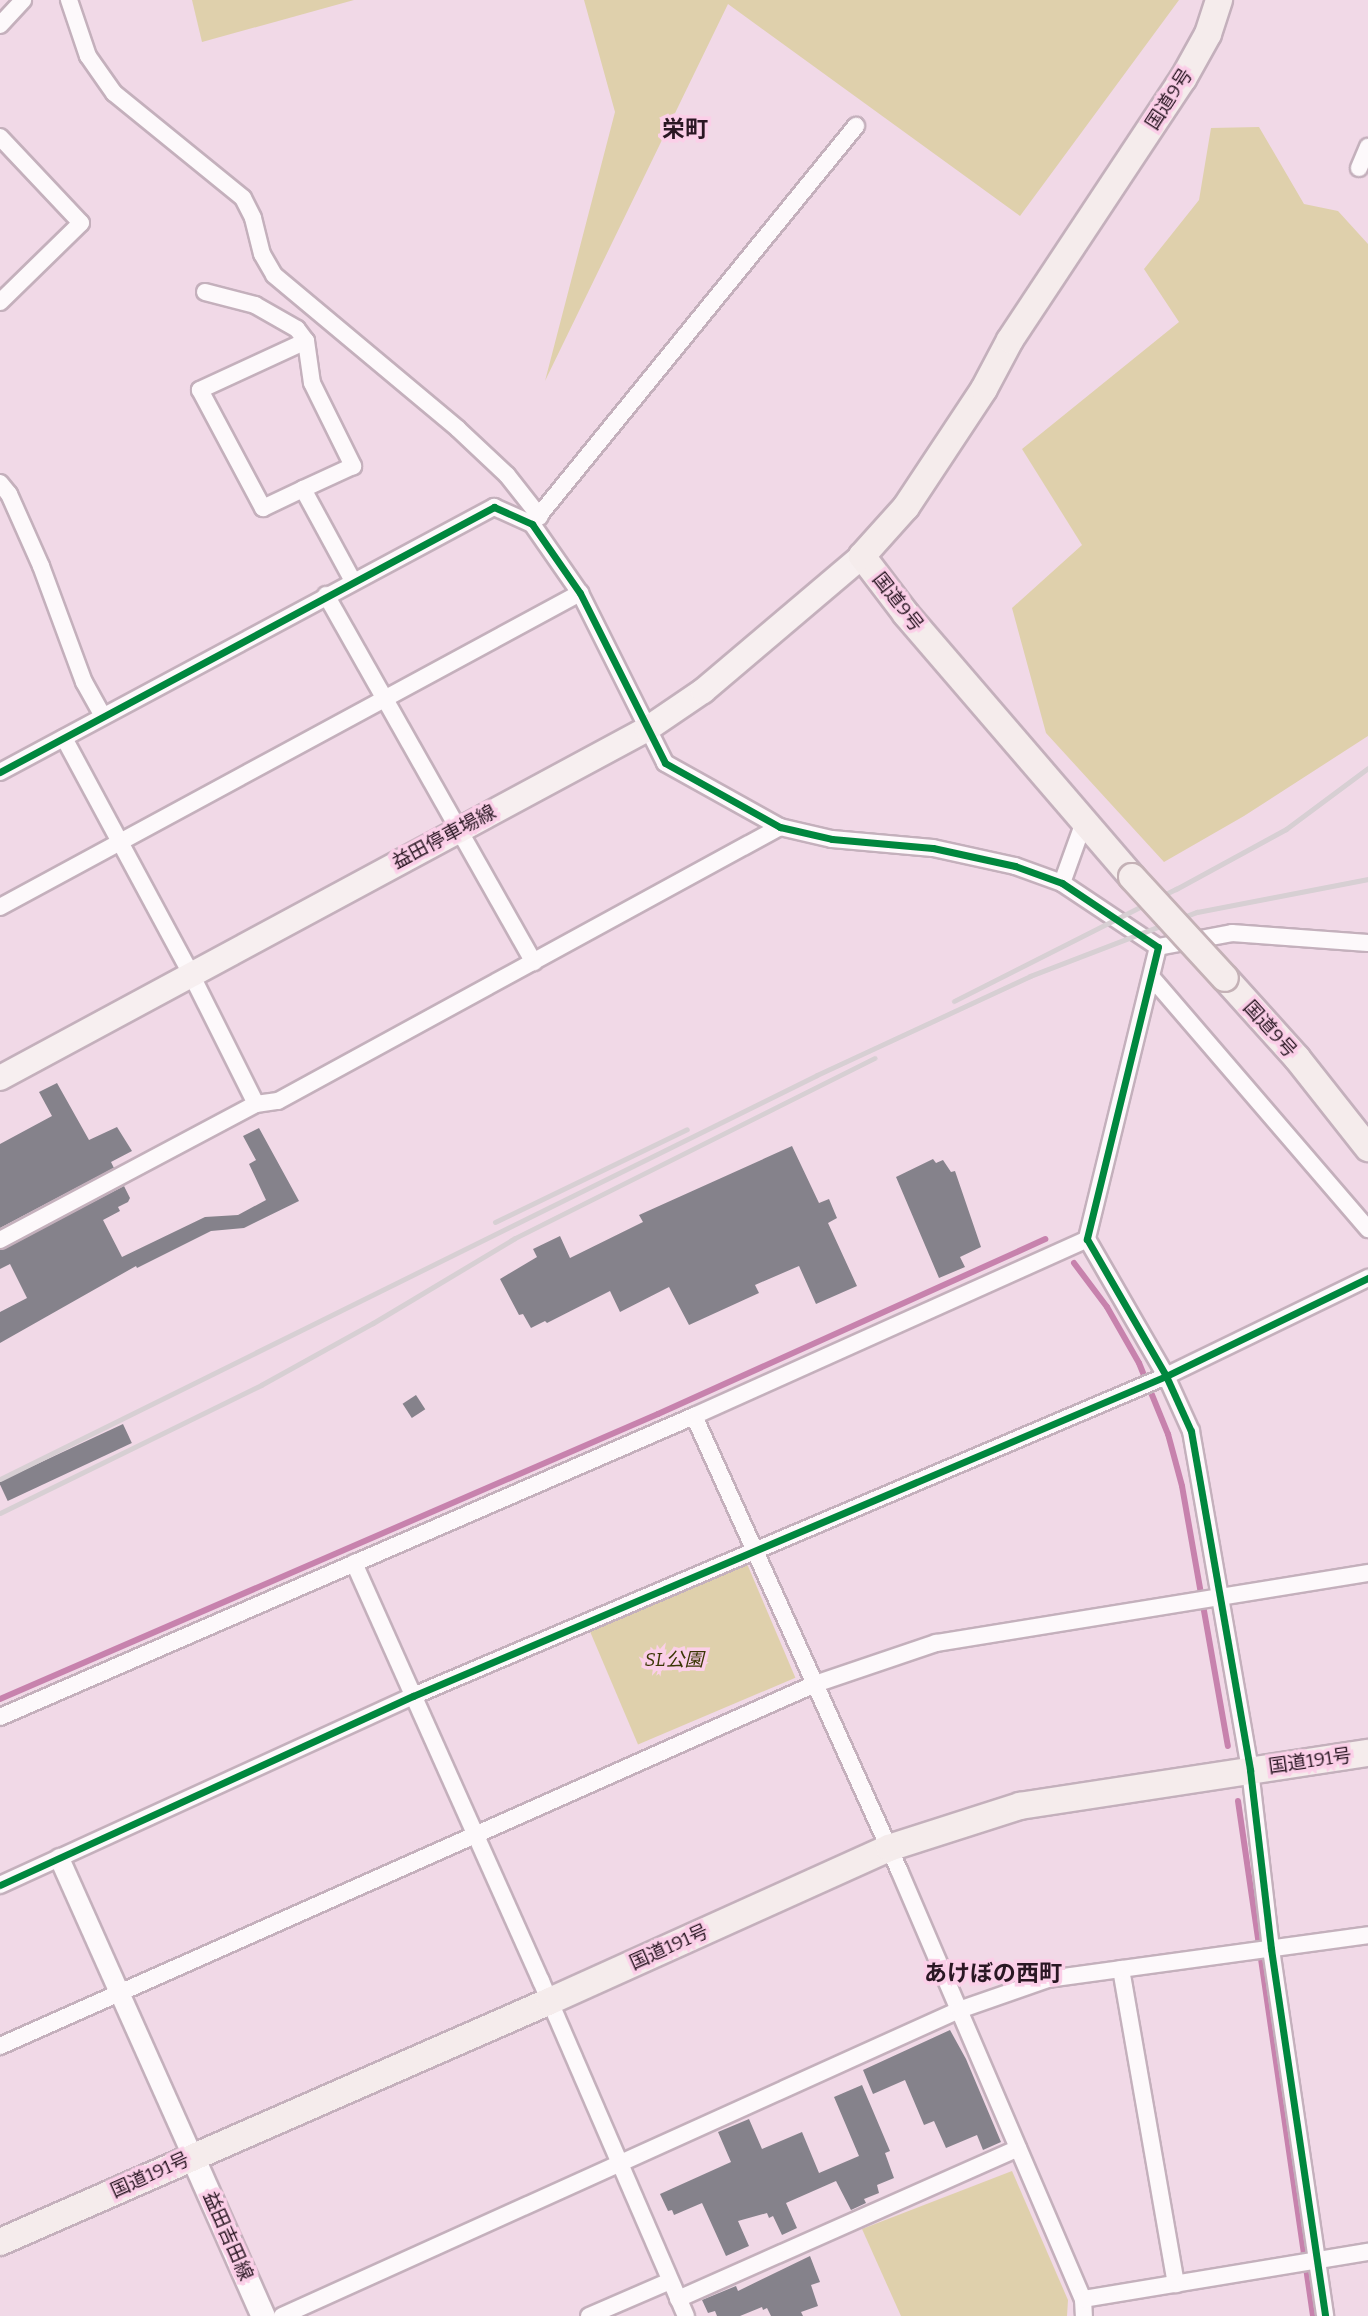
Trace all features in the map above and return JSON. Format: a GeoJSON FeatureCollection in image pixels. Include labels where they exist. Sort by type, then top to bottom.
{"type":"FeatureCollection","features":[{"type":"Feature","properties":{"kind":"highway","name":"国道9号"},"geometry":{"type":"LineString","coordinates":[[1219,0],[1208,34],[1183,79],[1010,340],[984,389],[906,507],[862,556],[923,635],[1132,877],[1297,1058],[1368,1148]]}},
{"type":"Feature","properties":{"kind":"highway","name":"国道191号"},"geometry":{"type":"LineString","coordinates":[[0,2242],[550,2001],[889,1848],[1020,1805],[1368,1753]]}},
{"type":"Feature","properties":{"kind":"main road","name":"益田停車場線"},"geometry":{"type":"LineString","coordinates":[[0,1078],[647,729],[703,691],[862,556]]}},
{"type":"Feature","properties":{"kind":"main road","name":"益田吉田線"},"geometry":{"type":"LineString","coordinates":[[192,2156],[263,2316]]}},
{"type":"Feature","properties":{"kind":"street"},"geometry":{"type":"LineString","coordinates":[[0,25],[23,0]]}},
{"type":"Feature","properties":{"kind":"street"},"geometry":{"type":"LineString","coordinates":[[69,0],[88,56],[114,93],[243,198],[253,218],[262,254],[274,275],[458,429],[508,475],[580,593],[665,763],[780,827],[832,839],[933,848],[1015,866],[1062,883],[1158,947],[1232,933],[1368,943]]}},
{"type":"Feature","properties":{"kind":"street"},"geometry":{"type":"LineString","coordinates":[[536,520],[856,127]]}},
{"type":"Feature","properties":{"kind":"street"},"geometry":{"type":"LineString","coordinates":[[0,137],[81,223],[0,302]]}},
{"type":"Feature","properties":{"kind":"street"},"geometry":{"type":"LineString","coordinates":[[1359,168],[1368,147]]}},
{"type":"Feature","properties":{"kind":"street"},"geometry":{"type":"LineString","coordinates":[[205,292],[256,305],[298,330],[306,341],[312,383],[353,466],[262,508],[200,390],[306,341]]}},
{"type":"Feature","properties":{"kind":"street"},"geometry":{"type":"LineString","coordinates":[[0,484],[9,494],[41,566],[84,682],[102,715]]}},
{"type":"Feature","properties":{"kind":"street"},"geometry":{"type":"LineString","coordinates":[[303,489],[353,581]]}},
{"type":"Feature","properties":{"kind":"street"},"geometry":{"type":"LineString","coordinates":[[0,772],[494,507],[536,520]]}},
{"type":"Feature","properties":{"kind":"street"},"geometry":{"type":"LineString","coordinates":[[0,907],[580,593]]}},
{"type":"Feature","properties":{"kind":"street"},"geometry":{"type":"LineString","coordinates":[[326,596],[534,962]]}},
{"type":"Feature","properties":{"kind":"street"},"geometry":{"type":"LineString","coordinates":[[64,737],[191,974],[256,1104]]}},
{"type":"Feature","properties":{"kind":"street"},"geometry":{"type":"LineString","coordinates":[[1062,883],[1084,822]]}},
{"type":"Feature","properties":{"kind":"street"},"geometry":{"type":"LineString","coordinates":[[0,1240],[256,1104],[278,1101],[780,827]]}},
{"type":"Feature","properties":{"kind":"street"},"geometry":{"type":"LineString","coordinates":[[1158,947],[1153,979],[1087,1239],[1166,1376],[1191,1431],[1202,1480],[1218,1596],[1250,1770],[1271,1949],[1325,2316]]}},
{"type":"Feature","properties":{"kind":"street"},"geometry":{"type":"LineString","coordinates":[[1153,979],[1368,1229]]}},
{"type":"Feature","properties":{"kind":"street"},"geometry":{"type":"LineString","coordinates":[[0,1717],[694,1416],[1087,1239]]}},
{"type":"Feature","properties":{"kind":"street"},"geometry":{"type":"LineString","coordinates":[[0,1885],[413,1696],[1166,1376],[1368,1278]]}},
{"type":"Feature","properties":{"kind":"street"},"geometry":{"type":"LineString","coordinates":[[694,1416],[889,1848],[1083,2299],[1084,2316]]}},
{"type":"Feature","properties":{"kind":"street"},"geometry":{"type":"LineString","coordinates":[[354,1563],[550,2001],[617,2162],[686,2316]]}},
{"type":"Feature","properties":{"kind":"street"},"geometry":{"type":"LineString","coordinates":[[0,2046],[816,1684],[936,1643],[1368,1573]]}},
{"type":"Feature","properties":{"kind":"street"},"geometry":{"type":"LineString","coordinates":[[59,1858],[192,2156]]}},
{"type":"Feature","properties":{"kind":"street"},"geometry":{"type":"LineString","coordinates":[[294,2313],[617,2162],[959,2010],[1048,1979],[1368,1936]]}},
{"type":"Feature","properties":{"kind":"street"},"geometry":{"type":"LineString","coordinates":[[1121,1969],[1176,2284]]}},
{"type":"Feature","properties":{"kind":"street"},"geometry":{"type":"LineString","coordinates":[[678,2299],[1018,2148]]}},
{"type":"Feature","properties":{"kind":"street"},"geometry":{"type":"LineString","coordinates":[[1083,2299],[1368,2252]]}},
{"type":"Feature","properties":{"kind":"street"},"geometry":{"type":"LineString","coordinates":[[589,2316],[670,2281]]}},
{"type":"Feature","properties":{"kind":"green space"},"geometry":{"type":"Polygon","coordinates":[[[192,0],[354,0],[202,42],[192,0]]]}},
{"type":"Feature","properties":{"kind":"green space"},"geometry":{"type":"Polygon","coordinates":[[[584,0],[1179,0],[1020,216],[728,4],[545,381],[615,112],[584,0]]]}},
{"type":"Feature","properties":{"kind":"green space"},"geometry":{"type":"Polygon","coordinates":[[[1259,127],[1304,204],[1338,211],[1368,244],[1368,736],[1244,816],[1164,862],[1046,733],[1012,608],[1082,545],[1022,449],[1179,322],[1144,269],[1199,200],[1211,128],[1259,127]]]}},
{"type":"Feature","properties":{"kind":"green space","name":"SL公園"},"geometry":{"type":"Polygon","coordinates":[[[745,1559],[795,1678],[638,1745],[588,1626],[745,1559]]]}},
{"type":"Feature","properties":{"kind":"green space"},"geometry":{"type":"Polygon","coordinates":[[[1012,2171],[1068,2300],[1067,2316],[901,2316],[862,2229],[1012,2171]]]}},
{"type":"Feature","properties":{"kind":"building"},"geometry":{"type":"Polygon","coordinates":[[[57,1083],[89,1140],[117,1127],[132,1151],[111,1162],[114,1168],[0,1228],[0,1144],[52,1116],[39,1092],[57,1083]]]}},
{"type":"Feature","properties":{"kind":"building"},"geometry":{"type":"Polygon","coordinates":[[[259,1128],[299,1201],[244,1228],[211,1231],[137,1268],[136,1266],[0,1343],[0,1312],[27,1298],[10,1264],[0,1269],[0,1250],[124,1186],[130,1198],[128,1202],[118,1207],[120,1211],[103,1220],[122,1257],[205,1217],[238,1215],[266,1200],[249,1164],[256,1160],[243,1136],[259,1128]]]}},
{"type":"Feature","properties":{"kind":"building"},"geometry":{"type":"Polygon","coordinates":[[[792,1146],[819,1203],[829,1199],[837,1218],[828,1223],[857,1286],[816,1304],[799,1266],[755,1285],[759,1293],[689,1325],[669,1287],[620,1312],[610,1291],[547,1323],[545,1321],[531,1328],[523,1314],[519,1315],[500,1279],[537,1257],[533,1249],[560,1236],[570,1258],[643,1222],[639,1215],[792,1146]]]}},
{"type":"Feature","properties":{"kind":"building"},"geometry":{"type":"Polygon","coordinates":[[[933,1159],[936,1163],[943,1160],[951,1172],[955,1171],[981,1247],[960,1257],[965,1267],[939,1278],[896,1177],[933,1159]]]}},
{"type":"Feature","properties":{"kind":"building"},"geometry":{"type":"Polygon","coordinates":[[[416,1395],[425,1409],[412,1418],[403,1404],[416,1395]]]}},
{"type":"Feature","properties":{"kind":"building"},"geometry":{"type":"Polygon","coordinates":[[[123,1424],[132,1443],[8,1501],[0,1481],[123,1424]]]}},
{"type":"Feature","properties":{"kind":"building"},"geometry":{"type":"Polygon","coordinates":[[[950,2030],[966,2059],[1001,2142],[983,2150],[977,2135],[946,2148],[934,2121],[924,2125],[905,2080],[873,2094],[863,2070],[950,2030]]]}},
{"type":"Feature","properties":{"kind":"building"},"geometry":{"type":"Polygon","coordinates":[[[862,2085],[890,2151],[885,2153],[894,2178],[877,2185],[879,2193],[864,2199],[866,2203],[851,2210],[836,2181],[786,2203],[797,2228],[782,2235],[773,2216],[769,2218],[767,2213],[738,2221],[749,2246],[726,2256],[702,2203],[674,2215],[672,2210],[668,2211],[660,2194],[731,2162],[718,2132],[749,2119],[762,2149],[802,2132],[819,2173],[859,2156],[834,2097],[862,2085]]]}},
{"type":"Feature","properties":{"kind":"building"},"geometry":{"type":"Polygon","coordinates":[[[810,2256],[820,2282],[811,2285],[818,2306],[801,2312],[803,2316],[771,2316],[767,2308],[763,2310],[762,2307],[740,2316],[717,2316],[715,2311],[708,2313],[702,2300],[736,2286],[738,2291],[810,2256]]]}},
{"type":"Feature","properties":{"kind":"waterway"},"geometry":{"type":"LineString","coordinates":[[0,1699],[658,1414],[1045,1239]]}},
{"type":"Feature","properties":{"kind":"waterway"},"geometry":{"type":"LineString","coordinates":[[1074,1263],[1107,1307],[1139,1363],[1168,1434],[1182,1486],[1228,1746]]}},
{"type":"Feature","properties":{"kind":"waterway"},"geometry":{"type":"LineString","coordinates":[[1238,1801],[1313,2316]]}},
{"type":"Feature","properties":{"kind":"railway"},"geometry":{"type":"LineString","coordinates":[[954,1001],[1176,889],[1286,829],[1368,768]]}},
{"type":"Feature","properties":{"kind":"railway"},"geometry":{"type":"LineString","coordinates":[[0,1479],[817,1075],[1030,976],[1197,912],[1368,879]]}},
{"type":"Feature","properties":{"kind":"railway"},"geometry":{"type":"LineString","coordinates":[[0,1513],[261,1385],[373,1323],[515,1238],[875,1058]]}},
{"type":"Feature","properties":{"kind":"railway"},"geometry":{"type":"LineString","coordinates":[[495,1222],[687,1129]]}},
{"type":"Feature","properties":{"kind":"cycle path"},"geometry":{"type":"LineString","coordinates":[[0,772],[494,507],[532,524],[580,593],[665,763],[780,827],[832,839],[933,848],[1015,866],[1062,883],[1158,947],[1087,1239],[1166,1376],[1191,1431],[1250,1770],[1271,1949],[1325,2316]]}},
{"type":"Feature","properties":{"kind":"cycle path"},"geometry":{"type":"LineString","coordinates":[[0,1885],[413,1696],[1166,1376],[1368,1278]]}},
{"type":"Feature","properties":{"kind":"district","name":"栄町"},"geometry":{"type":"Point","coordinates":[685,129]}},
{"type":"Feature","properties":{"kind":"district","name":"あけぼの西町"},"geometry":{"type":"Point","coordinates":[993,1973]}}]}
